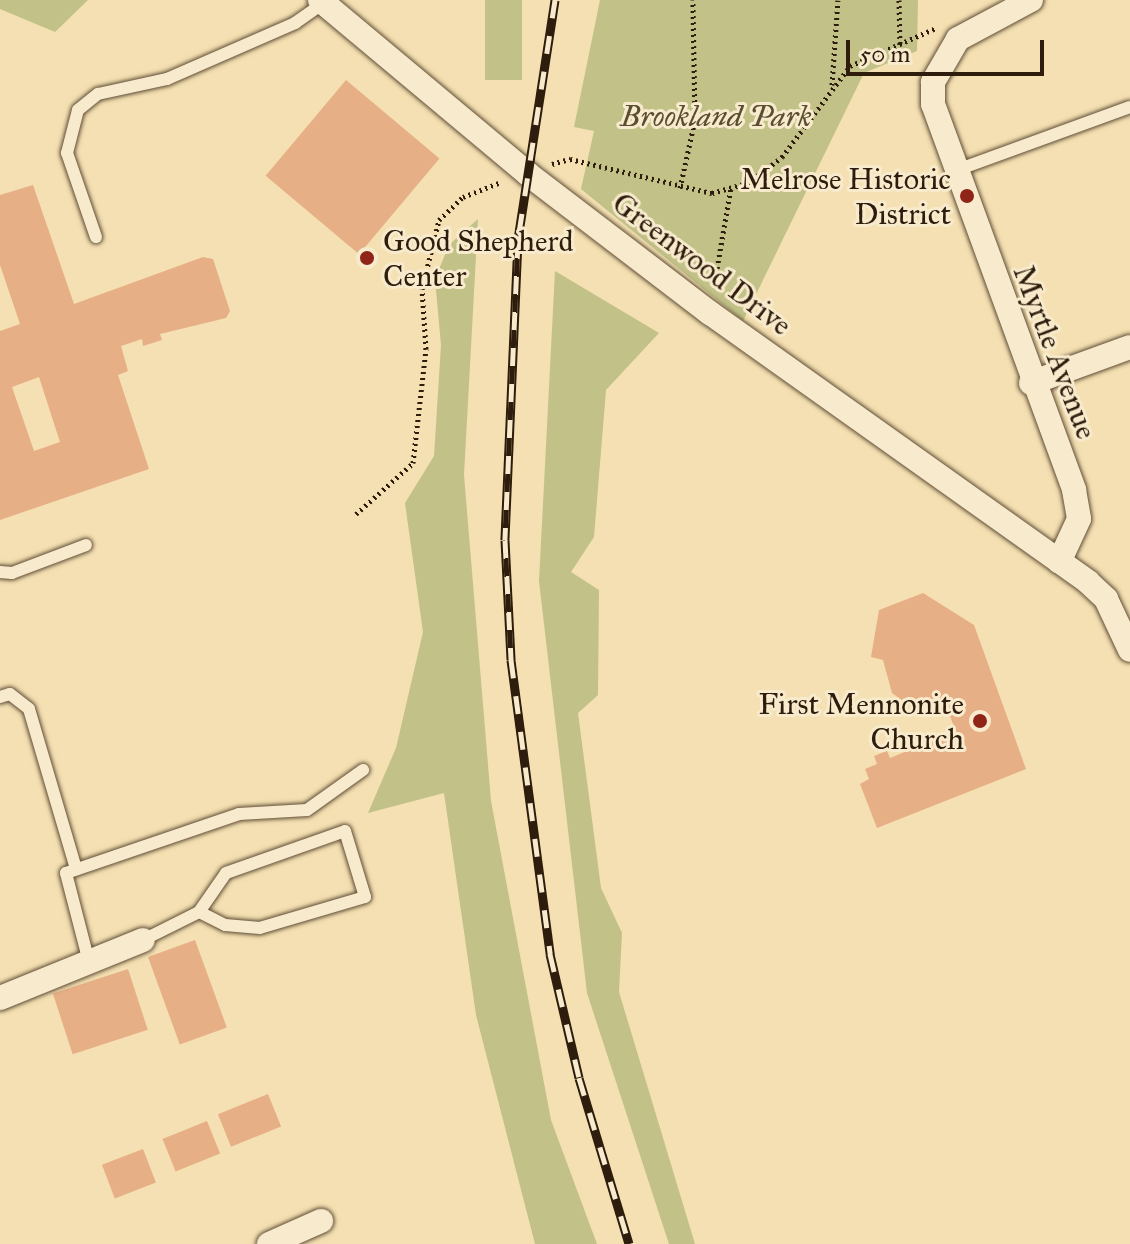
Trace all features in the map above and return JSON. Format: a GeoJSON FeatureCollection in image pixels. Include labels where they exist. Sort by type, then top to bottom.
{"type":"FeatureCollection","features":[{"type":"Feature","properties":{"kind":"street","name":"Myrtle Avenue"},"geometry":{"type":"LineString","coordinates":[[1031,0],[958,39],[933,82],[933,104],[954,171],[1078,506],[1072,541],[1059,562]]}},
{"type":"Feature","properties":{"kind":"street","name":"Greenwood Drive"},"geometry":{"type":"LineString","coordinates":[[322,2],[528,174],[710,313],[1059,562]]}},
{"type":"Feature","properties":{"kind":"street"},"geometry":{"type":"LineString","coordinates":[[1031,383],[1130,347]]}},
{"type":"Feature","properties":{"kind":"street"},"geometry":{"type":"LineString","coordinates":[[1059,562],[1106,599],[1130,650]]}},
{"type":"Feature","properties":{"kind":"street"},"geometry":{"type":"LineString","coordinates":[[0,998],[143,940]]}},
{"type":"Feature","properties":{"kind":"street"},"geometry":{"type":"LineString","coordinates":[[269,1244],[321,1221]]}},
{"type":"Feature","properties":{"kind":"lane"},"geometry":{"type":"LineString","coordinates":[[96,237],[67,153],[78,110],[98,94],[167,79],[295,23],[322,2]]}},
{"type":"Feature","properties":{"kind":"lane"},"geometry":{"type":"LineString","coordinates":[[954,171],[1130,107]]}},
{"type":"Feature","properties":{"kind":"lane"},"geometry":{"type":"LineString","coordinates":[[0,572],[12,573],[86,545]]}},
{"type":"Feature","properties":{"kind":"lane"},"geometry":{"type":"LineString","coordinates":[[0,697],[10,694],[29,709],[76,869]]}},
{"type":"Feature","properties":{"kind":"lane"},"geometry":{"type":"LineString","coordinates":[[89,962],[66,873],[239,814],[307,810],[363,770]]}},
{"type":"Feature","properties":{"kind":"lane"},"geometry":{"type":"LineString","coordinates":[[143,940],[199,912],[226,873],[345,831],[365,897],[260,928],[225,925],[199,912]]}},
{"type":"Feature","properties":{"kind":"path"},"geometry":{"type":"LineString","coordinates":[[680,188],[695,120],[693,0]]}},
{"type":"Feature","properties":{"kind":"path"},"geometry":{"type":"LineString","coordinates":[[832,86],[838,0]]}},
{"type":"Feature","properties":{"kind":"path"},"geometry":{"type":"LineString","coordinates":[[528,174],[570,159],[680,188],[712,193],[748,183],[782,157],[832,86],[868,55],[900,46],[899,0]]}},
{"type":"Feature","properties":{"kind":"path"},"geometry":{"type":"LineString","coordinates":[[356,514],[413,463],[426,349],[422,289],[439,220],[463,197],[504,181]]}},
{"type":"Feature","properties":{"kind":"path"},"geometry":{"type":"LineString","coordinates":[[710,313],[731,188]]}},
{"type":"Feature","properties":{"kind":"green space"},"geometry":{"type":"Polygon","coordinates":[[[0,0],[88,0],[55,32],[0,9],[0,0]]]}},
{"type":"Feature","properties":{"kind":"green space"},"geometry":{"type":"Polygon","coordinates":[[[485,0],[522,0],[522,80],[485,80],[485,0]]]}},
{"type":"Feature","properties":{"kind":"green space","name":"Brookland Park"},"geometry":{"type":"Polygon","coordinates":[[[600,0],[918,0],[917,51],[864,73],[743,321],[581,189],[594,131],[574,127],[600,0]]]}},
{"type":"Feature","properties":{"kind":"green space"},"geometry":{"type":"Polygon","coordinates":[[[478,219],[464,475],[491,801],[551,1120],[597,1244],[535,1244],[476,1015],[444,793],[368,813],[396,748],[423,632],[405,503],[434,456],[441,345],[435,279],[449,245],[478,219]]]}},
{"type":"Feature","properties":{"kind":"green space"},"geometry":{"type":"Polygon","coordinates":[[[555,271],[659,333],[606,390],[594,537],[571,572],[599,590],[598,695],[578,713],[601,888],[622,933],[619,992],[695,1244],[669,1244],[587,993],[539,581],[555,271]]]}},
{"type":"Feature","properties":{"kind":"building"},"geometry":{"type":"Polygon","coordinates":[[[346,80],[439,158],[359,254],[266,176],[346,80]]]}},
{"type":"Feature","properties":{"kind":"building"},"geometry":{"type":"Polygon","coordinates":[[[33,185],[74,304],[203,257],[213,259],[230,311],[226,318],[160,334],[162,340],[143,346],[142,339],[121,346],[128,371],[118,375],[149,469],[0,520],[0,331],[20,324],[0,265],[0,195],[33,185]],[[39,377],[12,387],[34,451],[60,442],[39,377]]]}},
{"type":"Feature","properties":{"kind":"building","name":"First Mennonite Church"},"geometry":{"type":"Polygon","coordinates":[[[923,593],[974,625],[1026,769],[877,828],[860,784],[869,779],[865,769],[877,764],[874,756],[887,751],[890,758],[956,731],[944,702],[929,709],[919,703],[915,710],[892,693],[883,660],[871,657],[879,610],[923,593]]]}},
{"type":"Feature","properties":{"kind":"building"},"geometry":{"type":"Polygon","coordinates":[[[195,940],[227,1027],[180,1044],[148,957],[195,940]]]}},
{"type":"Feature","properties":{"kind":"building"},"geometry":{"type":"Polygon","coordinates":[[[128,969],[148,1030],[73,1054],[53,993],[128,969]]]}},
{"type":"Feature","properties":{"kind":"building"},"geometry":{"type":"Polygon","coordinates":[[[268,1094],[281,1126],[231,1147],[218,1114],[268,1094]]]}},
{"type":"Feature","properties":{"kind":"building"},"geometry":{"type":"Polygon","coordinates":[[[207,1121],[220,1153],[176,1171],[162,1139],[207,1121]]]}},
{"type":"Feature","properties":{"kind":"building"},"geometry":{"type":"Polygon","coordinates":[[[143,1149],[156,1183],[115,1198],[102,1165],[143,1149]]]}},
{"type":"Feature","properties":{"kind":"railway"},"geometry":{"type":"LineString","coordinates":[[555,0],[518,240],[505,540],[511,660],[550,954],[579,1078],[629,1244]]}},
{"type":"Feature","properties":{"kind":"place","name":"Melrose Historic District"},"geometry":{"type":"Point","coordinates":[967,196]}},
{"type":"Feature","properties":{"kind":"place","name":"Good Shepherd Center"},"geometry":{"type":"Point","coordinates":[367,258]}},
{"type":"Feature","properties":{"kind":"place","name":"First Mennonite Church"},"geometry":{"type":"Point","coordinates":[980,721]}}]}
